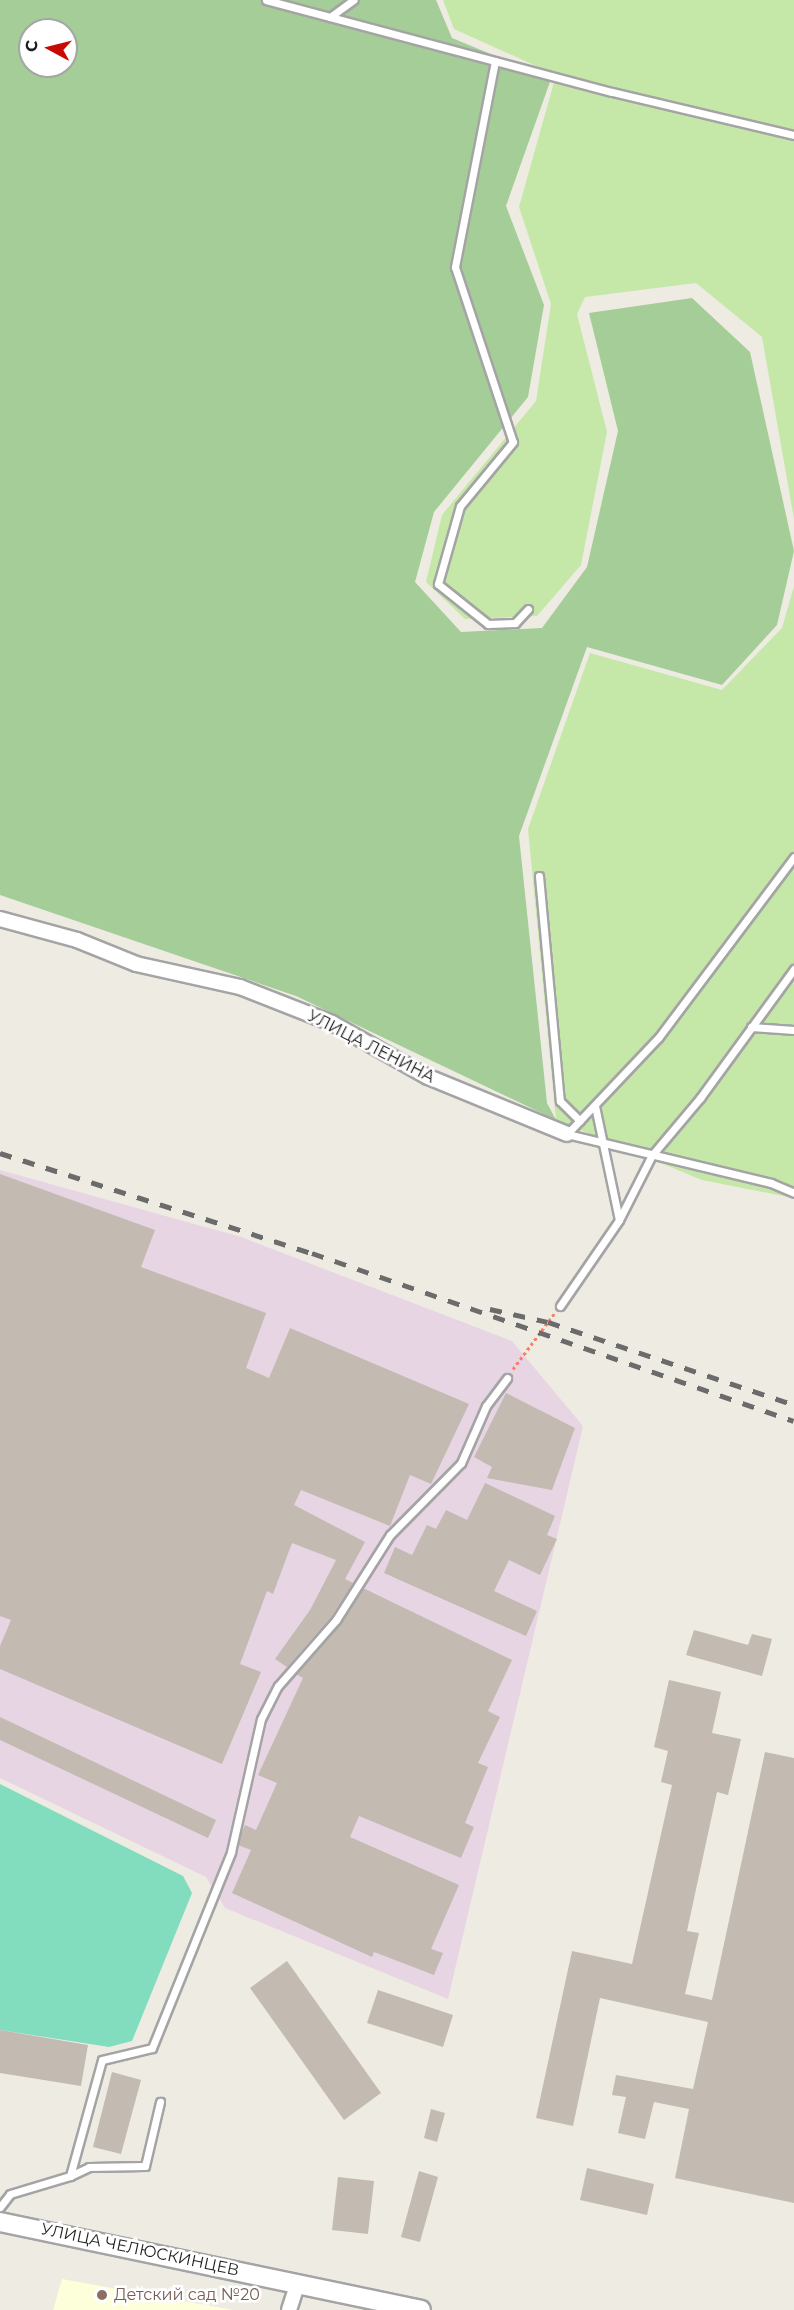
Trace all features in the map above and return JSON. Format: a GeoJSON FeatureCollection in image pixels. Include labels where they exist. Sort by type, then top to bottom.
{"type":"FeatureCollection","features":[{"type":"Feature","properties":{"kind":"street","name":"УЛИЦА ЛЕНИНА"},"geometry":{"type":"LineString","coordinates":[[0,919],[77,940],[136,964],[240,987],[332,1023],[428,1077],[567,1134]]}},
{"type":"Feature","properties":{"kind":"street","name":"УЛИЦА ЧЕЛЮСКИНЦЕВ"},"geometry":{"type":"LineString","coordinates":[[0,2222],[422,2310]]}},
{"type":"Feature","properties":{"kind":"street"},"geometry":{"type":"LineString","coordinates":[[289,2310],[298,2283]]}},
{"type":"Feature","properties":{"kind":"lane"},"geometry":{"type":"LineString","coordinates":[[266,0],[495,61],[794,135]]}},
{"type":"Feature","properties":{"kind":"lane"},"geometry":{"type":"LineString","coordinates":[[330,17],[353,0]]}},
{"type":"Feature","properties":{"kind":"lane"},"geometry":{"type":"LineString","coordinates":[[495,61],[455,267],[513,442],[460,506],[438,584],[488,624],[515,623],[528,609]]}},
{"type":"Feature","properties":{"kind":"lane"},"geometry":{"type":"LineString","coordinates":[[794,857],[658,1038],[567,1134],[602,1145],[771,1183],[794,1193]]}},
{"type":"Feature","properties":{"kind":"lane"},"geometry":{"type":"LineString","coordinates":[[539,876],[560,1101],[580,1121]]}},
{"type":"Feature","properties":{"kind":"lane"},"geometry":{"type":"LineString","coordinates":[[560,1306],[619,1220],[652,1155],[794,969]]}},
{"type":"Feature","properties":{"kind":"lane"},"geometry":{"type":"LineString","coordinates":[[751,1027],[794,1030]]}},
{"type":"Feature","properties":{"kind":"lane"},"geometry":{"type":"LineString","coordinates":[[595,1106],[619,1220]]}},
{"type":"Feature","properties":{"kind":"lane"},"geometry":{"type":"LineString","coordinates":[[70,2176],[102,2060],[152,2048],[231,1852],[261,1719],[278,1686],[336,1620],[390,1535],[461,1463],[486,1406],[507,1378]]}},
{"type":"Feature","properties":{"kind":"lane"},"geometry":{"type":"LineString","coordinates":[[0,2207],[10,2194],[70,2176],[89,2167],[145,2166],[160,2102]]}},
{"type":"Feature","properties":{"kind":"path"},"geometry":{"type":"LineString","coordinates":[[507,1378],[560,1306]]}},
{"type":"Feature","properties":{"kind":"shaded area"},"geometry":{"type":"Polygon","coordinates":[[[0,1170],[241,1237],[512,1341],[583,1426],[448,1999],[225,1908],[206,1877],[0,1778],[0,1170]]]}},
{"type":"Feature","properties":{"kind":"shaded area","name":"Детский сад №20"},"geometry":{"type":"Polygon","coordinates":[[[62,2279],[233,2310],[53,2310],[62,2279]]]}},
{"type":"Feature","properties":{"kind":"green space"},"geometry":{"type":"Polygon","coordinates":[[[0,0],[436,0],[452,38],[551,79],[506,206],[544,305],[528,397],[434,512],[415,582],[461,632],[542,628],[587,567],[618,431],[589,313],[692,298],[750,352],[794,551],[777,625],[722,685],[587,647],[519,836],[547,1103],[556,1120],[296,996],[0,895],[0,0]]]}},
{"type":"Feature","properties":{"kind":"green space"},"geometry":{"type":"Polygon","coordinates":[[[443,0],[794,0],[794,519],[762,337],[696,283],[585,297],[577,314],[607,432],[581,565],[537,616],[465,619],[426,582],[442,515],[536,401],[551,304],[519,207],[556,75],[454,29],[443,0]]]}},
{"type":"Feature","properties":{"kind":"green space"},"geometry":{"type":"Polygon","coordinates":[[[794,586],[794,1198],[702,1180],[556,1120],[528,829],[590,653],[722,690],[782,628],[794,586]]]}},
{"type":"Feature","properties":{"kind":"green space"},"geometry":{"type":"Polygon","coordinates":[[[0,1784],[183,1876],[192,1893],[132,2041],[109,2047],[0,2030],[0,1784]]]}},
{"type":"Feature","properties":{"kind":"building"},"geometry":{"type":"Polygon","coordinates":[[[0,1174],[155,1230],[141,1267],[266,1313],[246,1368],[269,1378],[290,1328],[469,1404],[431,1484],[410,1475],[390,1526],[301,1490],[294,1505],[365,1542],[345,1579],[353,1583],[331,1617],[287,1667],[275,1659],[310,1610],[336,1560],[292,1543],[273,1594],[267,1591],[240,1664],[261,1672],[222,1764],[0,1669],[0,1646],[11,1620],[0,1616],[0,1174]]]}},
{"type":"Feature","properties":{"kind":"building"},"geometry":{"type":"Polygon","coordinates":[[[506,1393],[575,1428],[552,1490],[487,1478],[492,1467],[474,1457],[506,1393]]]}},
{"type":"Feature","properties":{"kind":"building"},"geometry":{"type":"Polygon","coordinates":[[[485,1483],[555,1516],[547,1535],[557,1539],[540,1575],[509,1560],[494,1591],[537,1611],[526,1636],[384,1573],[395,1547],[412,1555],[427,1525],[436,1529],[446,1510],[467,1520],[485,1483]]]}},
{"type":"Feature","properties":{"kind":"building"},"geometry":{"type":"Polygon","coordinates":[[[363,1588],[512,1660],[488,1711],[500,1717],[478,1763],[488,1767],[465,1823],[474,1827],[461,1858],[359,1816],[350,1837],[459,1885],[431,1949],[443,1953],[434,1975],[374,1952],[372,1957],[232,1893],[251,1850],[238,1845],[241,1834],[245,1825],[256,1830],[277,1783],[258,1775],[303,1678],[296,1674],[340,1624],[363,1588]]]}},
{"type":"Feature","properties":{"kind":"building"},"geometry":{"type":"Polygon","coordinates":[[[694,1630],[748,1645],[752,1634],[772,1639],[762,1676],[686,1655],[694,1630]]]}},
{"type":"Feature","properties":{"kind":"building"},"geometry":{"type":"Polygon","coordinates":[[[669,1680],[721,1692],[712,1733],[741,1739],[728,1795],[717,1792],[687,1931],[699,1933],[685,1994],[712,2000],[765,1752],[794,1758],[794,2203],[675,2178],[689,2109],[654,2102],[645,2139],[618,2133],[626,2097],[612,2095],[616,2075],[693,2089],[708,2022],[600,1998],[573,2126],[536,2118],[572,1951],[632,1964],[672,1785],[661,1782],[668,1751],[654,1747],[669,1680]]]}},
{"type":"Feature","properties":{"kind":"building"},"geometry":{"type":"Polygon","coordinates":[[[0,1717],[216,1820],[208,1838],[0,1740],[0,1717]]]}},
{"type":"Feature","properties":{"kind":"building"},"geometry":{"type":"Polygon","coordinates":[[[287,1961],[381,2093],[344,2120],[250,1988],[287,1961]]]}},
{"type":"Feature","properties":{"kind":"building"},"geometry":{"type":"Polygon","coordinates":[[[378,1990],[453,2015],[443,2047],[367,2023],[378,1990]]]}},
{"type":"Feature","properties":{"kind":"building"},"geometry":{"type":"Polygon","coordinates":[[[0,2030],[88,2045],[81,2086],[0,2073],[0,2030]]]}},
{"type":"Feature","properties":{"kind":"building"},"geometry":{"type":"Polygon","coordinates":[[[112,2072],[141,2080],[121,2154],[93,2147],[112,2072]]]}},
{"type":"Feature","properties":{"kind":"building"},"geometry":{"type":"Polygon","coordinates":[[[431,2109],[445,2113],[437,2142],[424,2138],[431,2109]]]}},
{"type":"Feature","properties":{"kind":"building"},"geometry":{"type":"Polygon","coordinates":[[[587,2168],[654,2184],[647,2215],[580,2200],[587,2168]]]}},
{"type":"Feature","properties":{"kind":"building"},"geometry":{"type":"Polygon","coordinates":[[[419,2171],[438,2177],[420,2242],[401,2237],[419,2171]]]}},
{"type":"Feature","properties":{"kind":"building"},"geometry":{"type":"Polygon","coordinates":[[[338,2177],[374,2181],[368,2234],[332,2230],[338,2177]]]}},
{"type":"Feature","properties":{"kind":"railway"},"geometry":{"type":"LineString","coordinates":[[0,1153],[312,1253],[794,1421]]}},
{"type":"Feature","properties":{"kind":"railway"},"geometry":{"type":"LineString","coordinates":[[490,1309],[548,1322],[794,1405]]}},
{"type":"Feature","properties":{"kind":"place","name":"Детский сад №20"},"geometry":{"type":"Point","coordinates":[102,2295]}}]}
